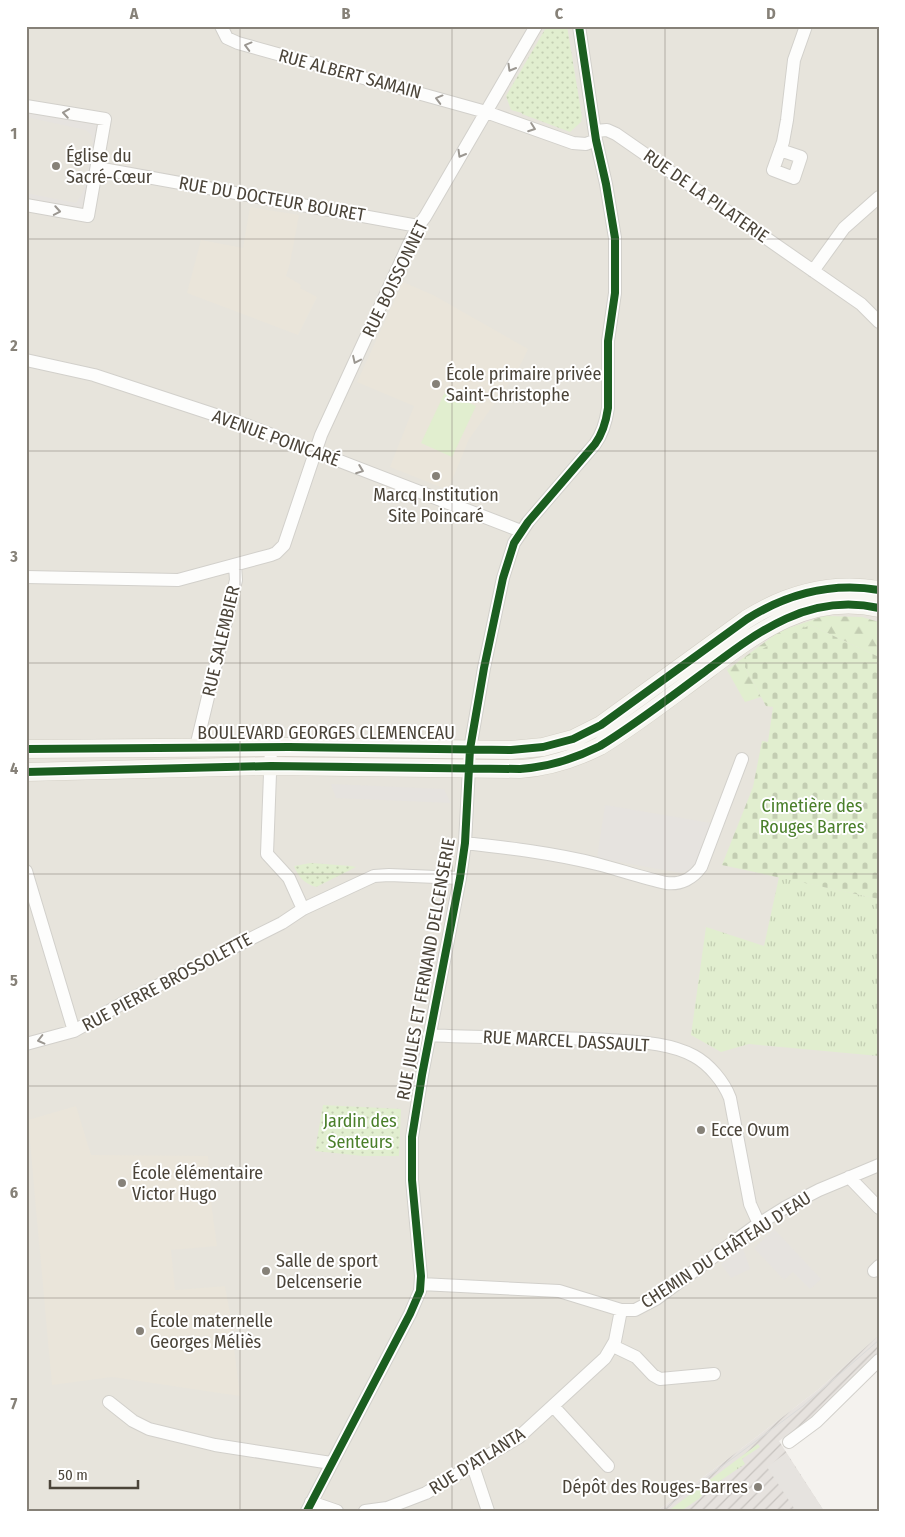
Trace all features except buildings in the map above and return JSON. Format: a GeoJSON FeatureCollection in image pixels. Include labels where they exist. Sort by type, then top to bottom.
{"type":"FeatureCollection","features":[{"type":"Feature","properties":{"kind":"main road","name":"BOULEVARD GEORGES CLEMENCEAU"},"geometry":{"type":"LineString","coordinates":[[26,749],[272,747],[528,749],[556,745],[588,733],[615,716],[747,619],[764,609],[798,595],[828,588],[848,586],[879,590]]}},
{"type":"Feature","properties":{"kind":"main road","name":"BOULEVARD GEORGES CLEMENCEAU"},"geometry":{"type":"LineString","coordinates":[[26,772],[271,766],[468,769],[542,768],[582,755],[617,736],[754,636],[785,618],[800,612],[828,606],[853,605],[879,608]]}},
{"type":"Feature","properties":{"kind":"street","name":"RUE ALBERT SAMAIN"},"geometry":{"type":"LineString","coordinates":[[221,26],[227,38],[238,43],[486,112],[573,143],[586,144],[595,136]]}},
{"type":"Feature","properties":{"kind":"street","name":"RUE BOISSONNET"},"geometry":{"type":"LineString","coordinates":[[26,577],[178,580],[276,553],[284,545],[315,452],[418,226],[536,26]]}},
{"type":"Feature","properties":{"kind":"street","name":"RUE JULES ET FERNAND DELCENSERIE"},"geometry":{"type":"LineString","coordinates":[[309,1506],[410,1314],[420,1291],[421,1284],[412,1180],[412,1137],[429,1035],[460,878],[465,842],[470,749],[484,668],[503,578],[514,543],[521,531],[599,438],[608,408],[608,340],[615,292],[615,238],[606,184],[595,136],[579,26]]}},
{"type":"Feature","properties":{"kind":"street"},"geometry":{"type":"LineString","coordinates":[[780,150],[787,120],[794,60],[806,26]]}},
{"type":"Feature","properties":{"kind":"street"},"geometry":{"type":"LineString","coordinates":[[26,106],[105,119],[88,216],[26,205]]}},
{"type":"Feature","properties":{"kind":"street","name":"RUE DE LA PILATERIE"},"geometry":{"type":"LineString","coordinates":[[595,136],[607,130],[616,134],[814,271],[860,304],[879,322]]}},
{"type":"Feature","properties":{"kind":"street","name":"RUE DU DOCTEUR BOURET"},"geometry":{"type":"LineString","coordinates":[[97,168],[418,226]]}},
{"type":"Feature","properties":{"kind":"street"},"geometry":{"type":"LineString","coordinates":[[814,271],[844,228],[879,198]]}},
{"type":"Feature","properties":{"kind":"street","name":"AVENUE POINCARÉ"},"geometry":{"type":"LineString","coordinates":[[26,360],[105,379],[249,426],[521,531]]}},
{"type":"Feature","properties":{"kind":"street","name":"RUE SALEMBIER"},"geometry":{"type":"LineString","coordinates":[[196,747],[236,580],[235,565]]}},
{"type":"Feature","properties":{"kind":"street"},"geometry":{"type":"LineString","coordinates":[[272,747],[267,854],[289,878],[303,910]]}},
{"type":"Feature","properties":{"kind":"street"},"geometry":{"type":"LineString","coordinates":[[465,842],[565,857],[666,883],[677,883],[693,876],[701,866],[742,759]]}},
{"type":"Feature","properties":{"kind":"street"},"geometry":{"type":"LineString","coordinates":[[26,870],[74,1031]]}},
{"type":"Feature","properties":{"kind":"street","name":"RUE PIERRE BROSSOLETTE"},"geometry":{"type":"LineString","coordinates":[[26,1044],[74,1031],[123,1003],[282,923],[303,910],[374,876],[460,878]]}},
{"type":"Feature","properties":{"kind":"street","name":"RUE MARCEL DASSAULT"},"geometry":{"type":"LineString","coordinates":[[429,1035],[556,1037],[643,1042],[685,1051],[697,1058],[722,1083],[730,1098],[750,1204],[759,1224]]}},
{"type":"Feature","properties":{"kind":"street","name":"CHEMIN DU CHÂTEAU D'EAU"},"geometry":{"type":"LineString","coordinates":[[421,1284],[559,1291],[621,1310],[635,1310],[649,1304],[759,1224],[803,1197],[849,1176],[879,1165]]}},
{"type":"Feature","properties":{"kind":"street"},"geometry":{"type":"LineString","coordinates":[[849,1176],[879,1208]]}},
{"type":"Feature","properties":{"kind":"street","name":"RUE D'ATLANTA"},"geometry":{"type":"LineString","coordinates":[[365,1511],[387,1508],[418,1496],[473,1466],[519,1437],[600,1364],[613,1346],[621,1310]]}},
{"type":"Feature","properties":{"kind":"street"},"geometry":{"type":"LineString","coordinates":[[613,1346],[636,1357],[653,1375],[660,1379],[714,1374]]}},
{"type":"Feature","properties":{"kind":"street"},"geometry":{"type":"LineString","coordinates":[[789,1442],[816,1422],[879,1360]]}},
{"type":"Feature","properties":{"kind":"street"},"geometry":{"type":"LineString","coordinates":[[109,1402],[133,1421],[148,1429],[215,1445],[331,1463]]}},
{"type":"Feature","properties":{"kind":"street"},"geometry":{"type":"LineString","coordinates":[[553,1406],[608,1466]]}},
{"type":"Feature","properties":{"kind":"street"},"geometry":{"type":"LineString","coordinates":[[473,1466],[488,1511]]}},
{"type":"Feature","properties":{"kind":"street"},"geometry":{"type":"LineString","coordinates":[[309,1506],[338,1511]]}},
{"type":"Feature","properties":{"kind":"shaded area"},"geometry":{"type":"Polygon","coordinates":[[[26,26],[879,26],[879,1335],[819,1389],[657,1511],[26,1511],[26,26]]]}},
{"type":"Feature","properties":{"kind":"shaded area"},"geometry":{"type":"Polygon","coordinates":[[[26,109],[91,122],[98,126],[87,206],[79,210],[26,203],[26,193],[76,203],[83,192],[93,143],[91,135],[86,130],[26,117],[26,109]]]}},
{"type":"Feature","properties":{"kind":"shaded area"},"geometry":{"type":"Polygon","coordinates":[[[250,207],[299,215],[286,276],[301,285],[300,288],[317,297],[298,335],[187,293],[201,240],[243,248],[250,207]]]}},
{"type":"Feature","properties":{"kind":"shaded area","name":"École primaire privée Saint-Christophe"},"geometry":{"type":"Polygon","coordinates":[[[403,282],[433,295],[528,349],[516,374],[469,439],[448,490],[390,467],[414,406],[357,382],[403,282]]]}},
{"type":"Feature","properties":{"kind":"shaded area"},"geometry":{"type":"Polygon","coordinates":[[[331,784],[444,789],[451,803],[336,798],[331,784]]]}},
{"type":"Feature","properties":{"kind":"shaded area"},"geometry":{"type":"Polygon","coordinates":[[[605,805],[711,823],[695,867],[681,873],[597,858],[605,805]]]}},
{"type":"Feature","properties":{"kind":"shaded area"},"geometry":{"type":"Polygon","coordinates":[[[76,1106],[91,1155],[208,1156],[217,1246],[171,1250],[175,1290],[225,1286],[240,1396],[112,1377],[52,1385],[28,1120],[76,1106]]]}},
{"type":"Feature","properties":{"kind":"shaded area"},"geometry":{"type":"Polygon","coordinates":[[[774,1229],[821,1279],[810,1289],[793,1272],[784,1280],[754,1248],[774,1229]]]}},
{"type":"Feature","properties":{"kind":"shaded area"},"geometry":{"type":"Polygon","coordinates":[[[743,1248],[750,1269],[731,1278],[721,1264],[743,1248]]]}},
{"type":"Feature","properties":{"kind":"shaded area","name":"Dépôt des Rouges-Barres"},"geometry":{"type":"Polygon","coordinates":[[[879,1335],[879,1351],[810,1420],[779,1441],[824,1511],[657,1511],[819,1389],[879,1335]]]}},
{"type":"Feature","properties":{"kind":"shaded area"},"geometry":{"type":"Polygon","coordinates":[[[786,1453],[824,1511],[798,1511],[794,1508],[767,1467],[786,1453]]]}},
{"type":"Feature","properties":{"kind":"green space"},"geometry":{"type":"Polygon","coordinates":[[[547,26],[567,26],[582,117],[581,122],[570,132],[511,110],[506,96],[547,26]]]}},
{"type":"Feature","properties":{"kind":"green space"},"geometry":{"type":"Polygon","coordinates":[[[445,392],[476,406],[452,457],[421,443],[445,392]]]}},
{"type":"Feature","properties":{"kind":"green space"},"geometry":{"type":"Polygon","coordinates":[[[824,616],[862,617],[879,622],[879,657],[810,625],[745,667],[761,697],[745,702],[727,670],[780,631],[824,616]]]}},
{"type":"Feature","properties":{"kind":"green space","name":"Cimetière des Rouges Barres"},"geometry":{"type":"Polygon","coordinates":[[[810,625],[879,657],[879,899],[722,865],[753,787],[762,741],[768,742],[773,707],[766,706],[745,667],[746,657],[810,625]]]}},
{"type":"Feature","properties":{"kind":"green space"},"geometry":{"type":"Polygon","coordinates":[[[311,863],[356,867],[316,887],[302,880],[294,866],[311,863]]]}},
{"type":"Feature","properties":{"kind":"green space"},"geometry":{"type":"Polygon","coordinates":[[[779,877],[879,899],[879,1056],[749,1044],[721,1052],[691,1035],[706,927],[764,946],[779,877]]]}},
{"type":"Feature","properties":{"kind":"green space","name":"Jardin des Senteurs"},"geometry":{"type":"Polygon","coordinates":[[[323,1105],[401,1109],[399,1156],[363,1156],[315,1151],[323,1105]]]}},
{"type":"Feature","properties":{"kind":"green space"},"geometry":{"type":"Polygon","coordinates":[[[758,1444],[760,1447],[742,1459],[745,1464],[705,1491],[700,1498],[681,1511],[668,1511],[758,1444]]]}},
{"type":"Feature","properties":{"kind":"tram line"},"geometry":{"type":"LineString","coordinates":[[662,1511],[803,1406],[879,1340]]}},
{"type":"Feature","properties":{"kind":"cycle path"},"geometry":{"type":"LineString","coordinates":[[307,1511],[410,1314],[420,1291],[421,1276],[412,1180],[412,1137],[460,878],[465,843],[470,749],[484,668],[503,578],[514,543],[528,522],[598,440],[605,423],[608,408],[608,341],[615,293],[615,238],[596,140],[579,26]]}},
{"type":"Feature","properties":{"kind":"cycle path"},"geometry":{"type":"LineString","coordinates":[[26,749],[289,747],[511,750],[543,747],[573,739],[601,725],[762,610],[794,597],[827,589],[861,588],[879,590]]}},
{"type":"Feature","properties":{"kind":"cycle path"},"geometry":{"type":"LineString","coordinates":[[26,772],[271,766],[520,769],[541,766],[581,755],[600,746],[743,644],[784,620],[806,611],[829,606],[853,605],[879,608]]}},
{"type":"Feature","properties":{"kind":"place","name":"Église du Sacré-Cœur"},"geometry":{"type":"Point","coordinates":[56,166]}},
{"type":"Feature","properties":{"kind":"place","name":"École primaire privée Saint-Christophe"},"geometry":{"type":"Point","coordinates":[436,384]}},
{"type":"Feature","properties":{"kind":"place","name":"Marcq Institution Site Poincaré"},"geometry":{"type":"Point","coordinates":[436,476]}},
{"type":"Feature","properties":{"kind":"place","name":"Ecce Ovum"},"geometry":{"type":"Point","coordinates":[701,1130]}},
{"type":"Feature","properties":{"kind":"place","name":"École élémentaire Victor Hugo"},"geometry":{"type":"Point","coordinates":[122,1183]}},
{"type":"Feature","properties":{"kind":"place","name":"Salle de sport Delcenserie"},"geometry":{"type":"Point","coordinates":[266,1271]}},
{"type":"Feature","properties":{"kind":"place","name":"École maternelle Georges Méliès"},"geometry":{"type":"Point","coordinates":[140,1331]}},
{"type":"Feature","properties":{"kind":"place","name":"Dépôt des Rouges-Barres"},"geometry":{"type":"Point","coordinates":[758,1487]}}]}
